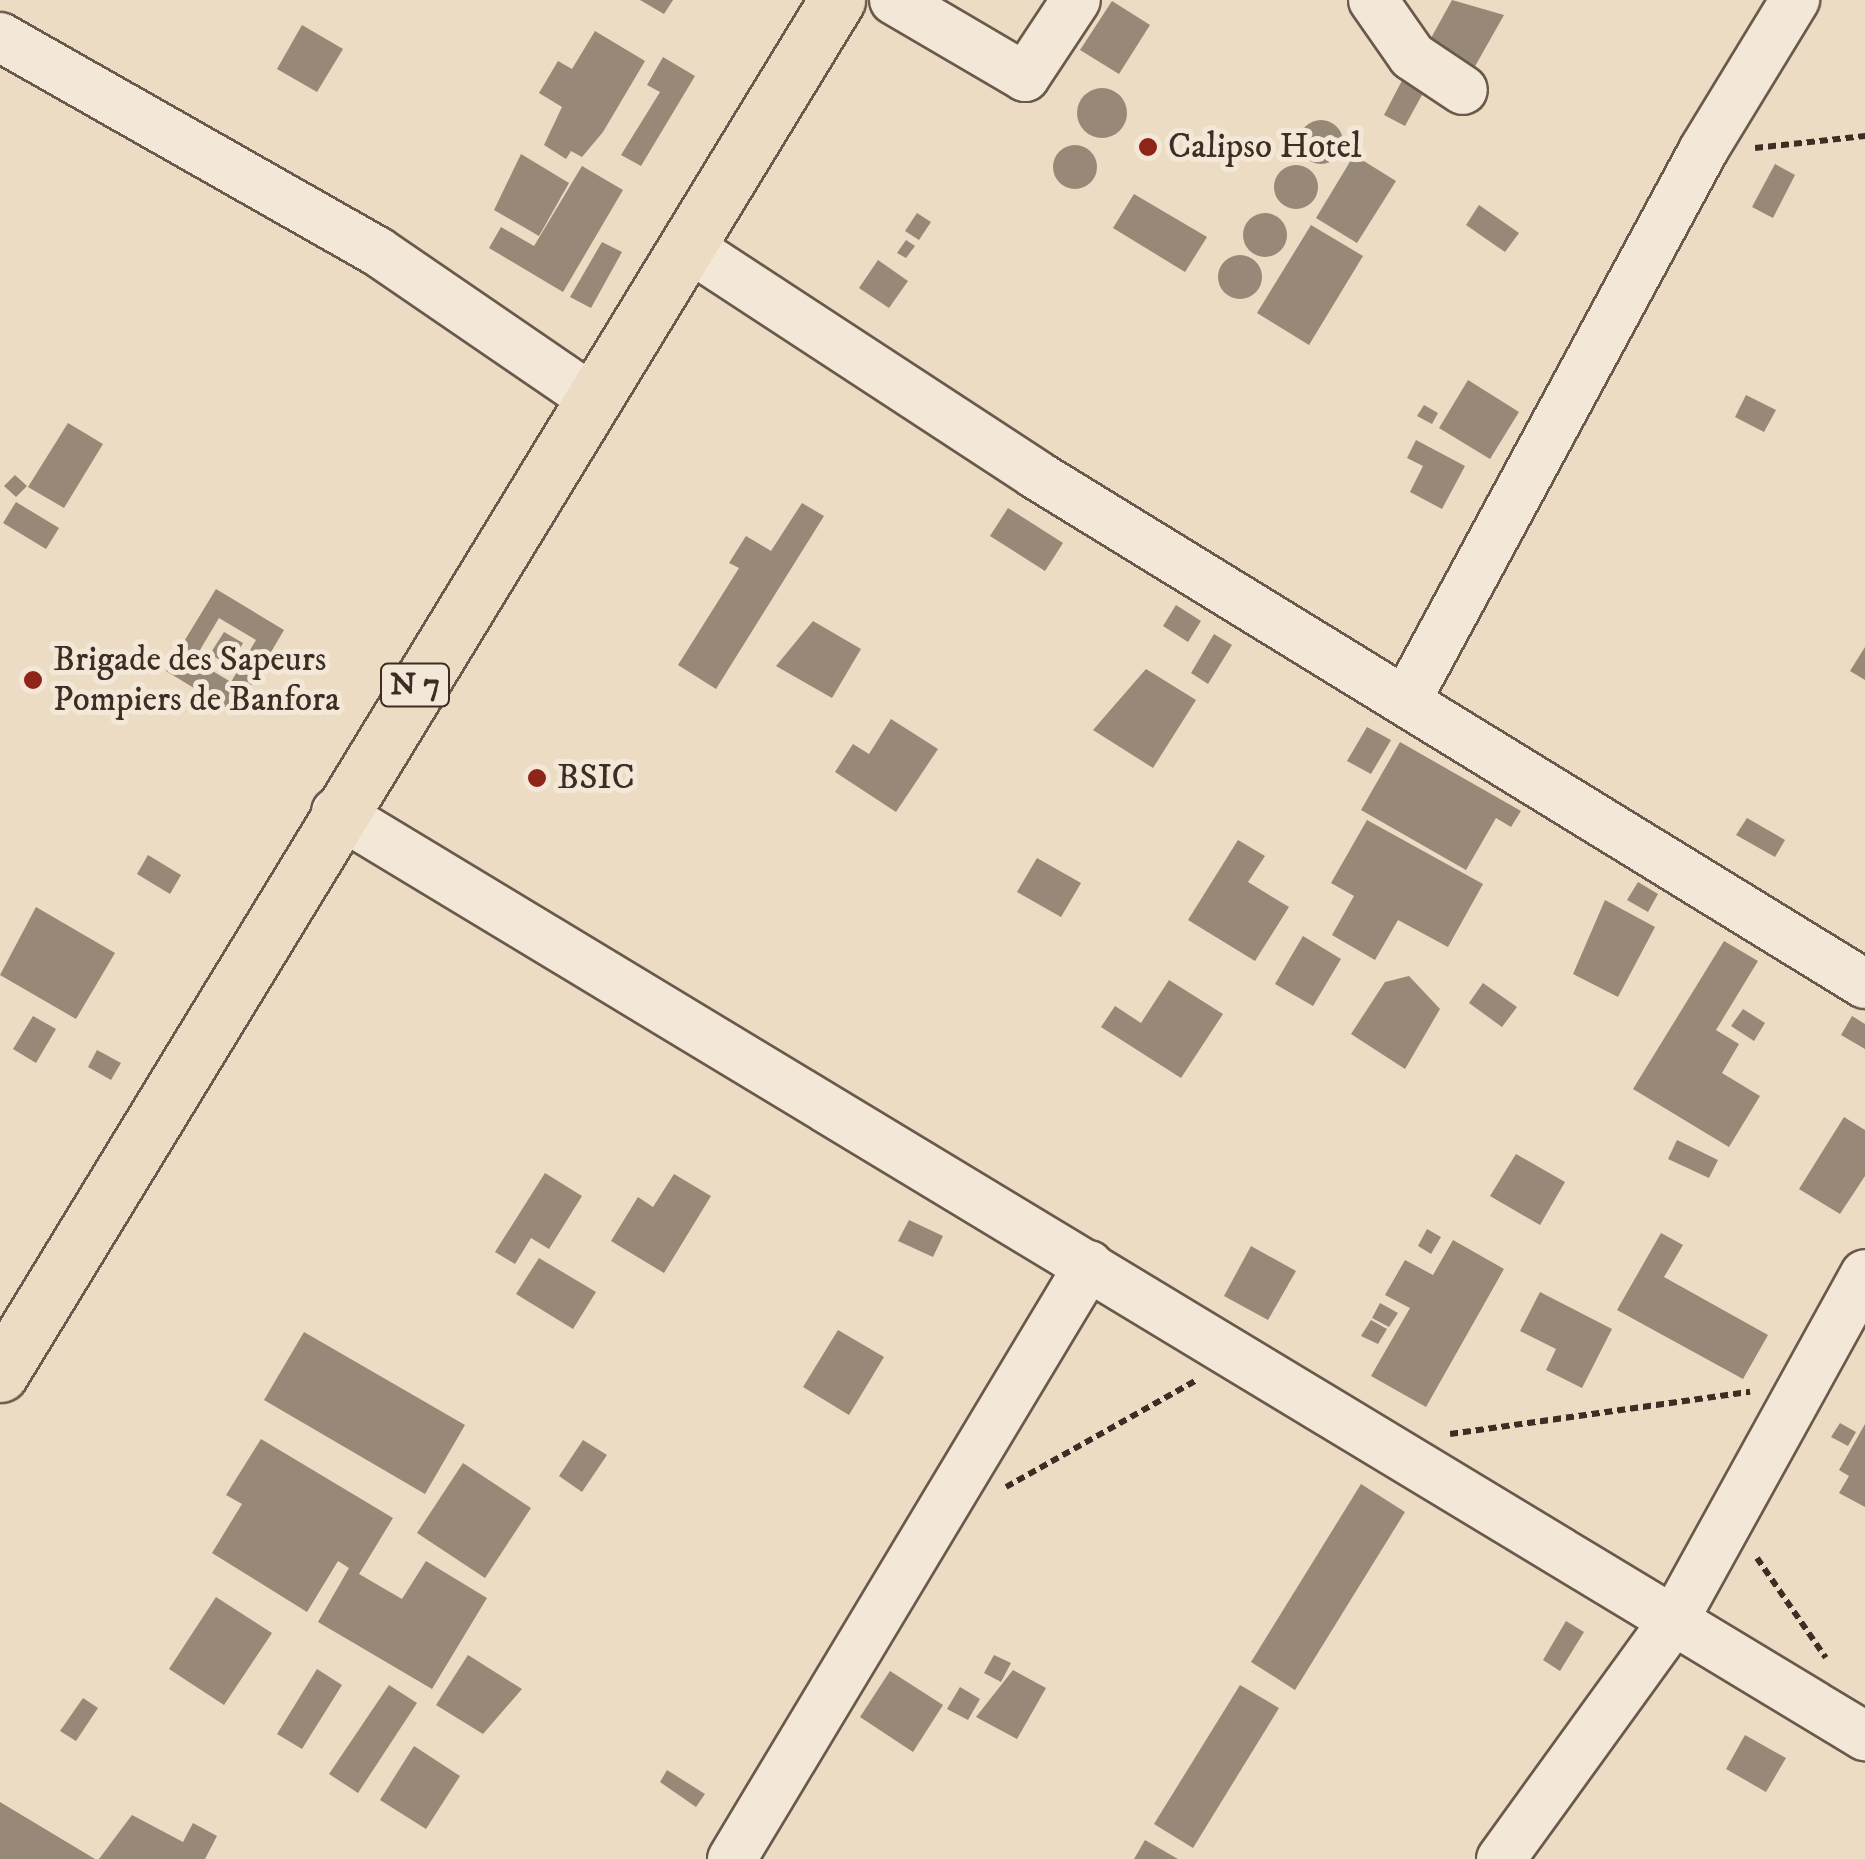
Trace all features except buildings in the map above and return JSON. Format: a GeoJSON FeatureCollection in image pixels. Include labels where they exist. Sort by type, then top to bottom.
{"type":"FeatureCollection","features":[{"type":"Feature","properties":{"kind":"highway","name":"N 7"},"geometry":{"type":"LineString","coordinates":[[0,1374],[336,812],[837,0]]}},
{"type":"Feature","properties":{"kind":"street"},"geometry":{"type":"LineString","coordinates":[[894,0],[1025,77],[1076,0]]}},
{"type":"Feature","properties":{"kind":"street"},"geometry":{"type":"LineString","coordinates":[[1373,0],[1412,56],[1464,90]]}},
{"type":"Feature","properties":{"kind":"street"},"geometry":{"type":"LineString","coordinates":[[1408,697],[1704,149],[1795,0]]}},
{"type":"Feature","properties":{"kind":"street"},"geometry":{"type":"LineString","coordinates":[[0,37],[377,251],[592,398]]}},
{"type":"Feature","properties":{"kind":"street"},"geometry":{"type":"LineString","coordinates":[[687,246],[1035,474],[1408,697],[1865,984]]}},
{"type":"Feature","properties":{"kind":"street"},"geometry":{"type":"LineString","coordinates":[[336,812],[1865,1736]]}},
{"type":"Feature","properties":{"kind":"street"},"geometry":{"type":"LineString","coordinates":[[732,1859],[1089,1264]]}},
{"type":"Feature","properties":{"kind":"street"},"geometry":{"type":"LineString","coordinates":[[1501,1859],[1674,1620],[1746,1503],[1865,1274]]}},
{"type":"Feature","properties":{"kind":"path"},"geometry":{"type":"LineString","coordinates":[[1704,149],[1865,136]]}},
{"type":"Feature","properties":{"kind":"path"},"geometry":{"type":"LineString","coordinates":[[943,1506],[1035,1478],[1212,1374],[1258,1367]]}},
{"type":"Feature","properties":{"kind":"path"},"geometry":{"type":"LineString","coordinates":[[1383,1443],[1768,1389]]}},
{"type":"Feature","properties":{"kind":"path"},"geometry":{"type":"LineString","coordinates":[[1746,1503],[1754,1554],[1838,1675]]}},
{"type":"Feature","properties":{"kind":"place","name":"Calipso Hotel"},"geometry":{"type":"Point","coordinates":[1148,147]}},
{"type":"Feature","properties":{"kind":"place","name":"Brigade des Sapeurs Pompiers de Banfora"},"geometry":{"type":"Point","coordinates":[33,680]}},
{"type":"Feature","properties":{"kind":"place","name":"BSIC"},"geometry":{"type":"Point","coordinates":[537,778]}}]}
